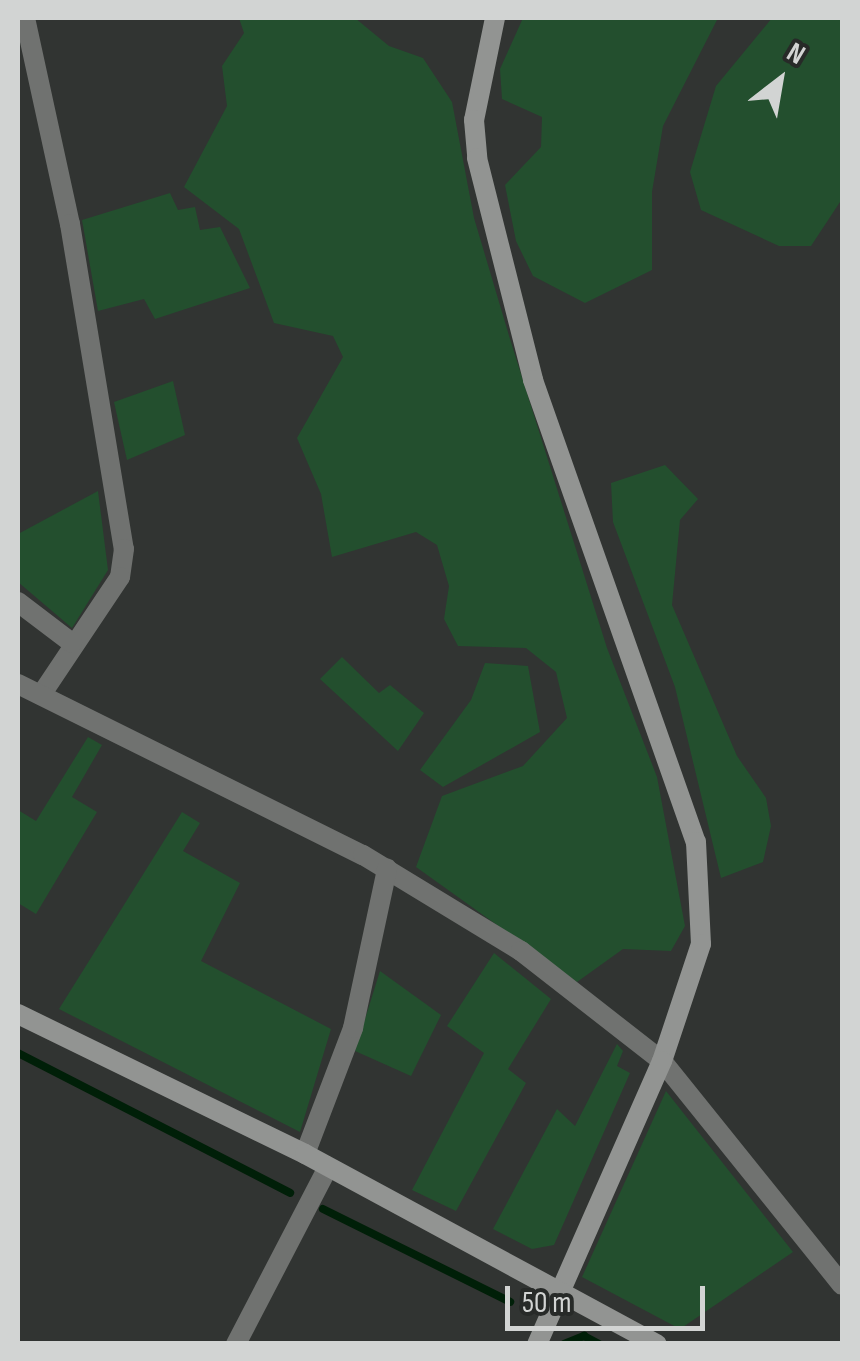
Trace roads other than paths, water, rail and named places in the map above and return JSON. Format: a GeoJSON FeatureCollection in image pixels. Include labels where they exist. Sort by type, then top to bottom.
{"type":"FeatureCollection","features":[{"type":"Feature","properties":{"kind":"street"},"geometry":{"type":"LineString","coordinates":[[25,18],[124,548],[120,577],[72,642],[41,695]]}},
{"type":"Feature","properties":{"kind":"street"},"geometry":{"type":"LineString","coordinates":[[495,18],[474,120],[477,158],[533,380],[696,842],[701,944],[662,1061],[537,1344]]}},
{"type":"Feature","properties":{"kind":"street"},"geometry":{"type":"LineString","coordinates":[[18,602],[72,642]]}},
{"type":"Feature","properties":{"kind":"street"},"geometry":{"type":"LineString","coordinates":[[18,684],[387,869],[521,952],[662,1061],[842,1285]]}},
{"type":"Feature","properties":{"kind":"street"},"geometry":{"type":"LineString","coordinates":[[305,1154],[353,1028],[387,869]]}},
{"type":"Feature","properties":{"kind":"street"},"geometry":{"type":"LineString","coordinates":[[18,1014],[305,1154],[657,1344]]}},
{"type":"Feature","properties":{"kind":"street"},"geometry":{"type":"LineString","coordinates":[[236,1344],[328,1166]]}},
{"type":"Feature","properties":{"kind":"waterway"},"geometry":{"type":"LineString","coordinates":[[18,1053],[290,1193]]}},
{"type":"Feature","properties":{"kind":"waterway"},"geometry":{"type":"LineString","coordinates":[[323,1209],[510,1302]]}},
{"type":"Feature","properties":{"kind":"waterway"},"geometry":{"type":"LineString","coordinates":[[564,1344],[584,1336],[599,1344]]}}]}
